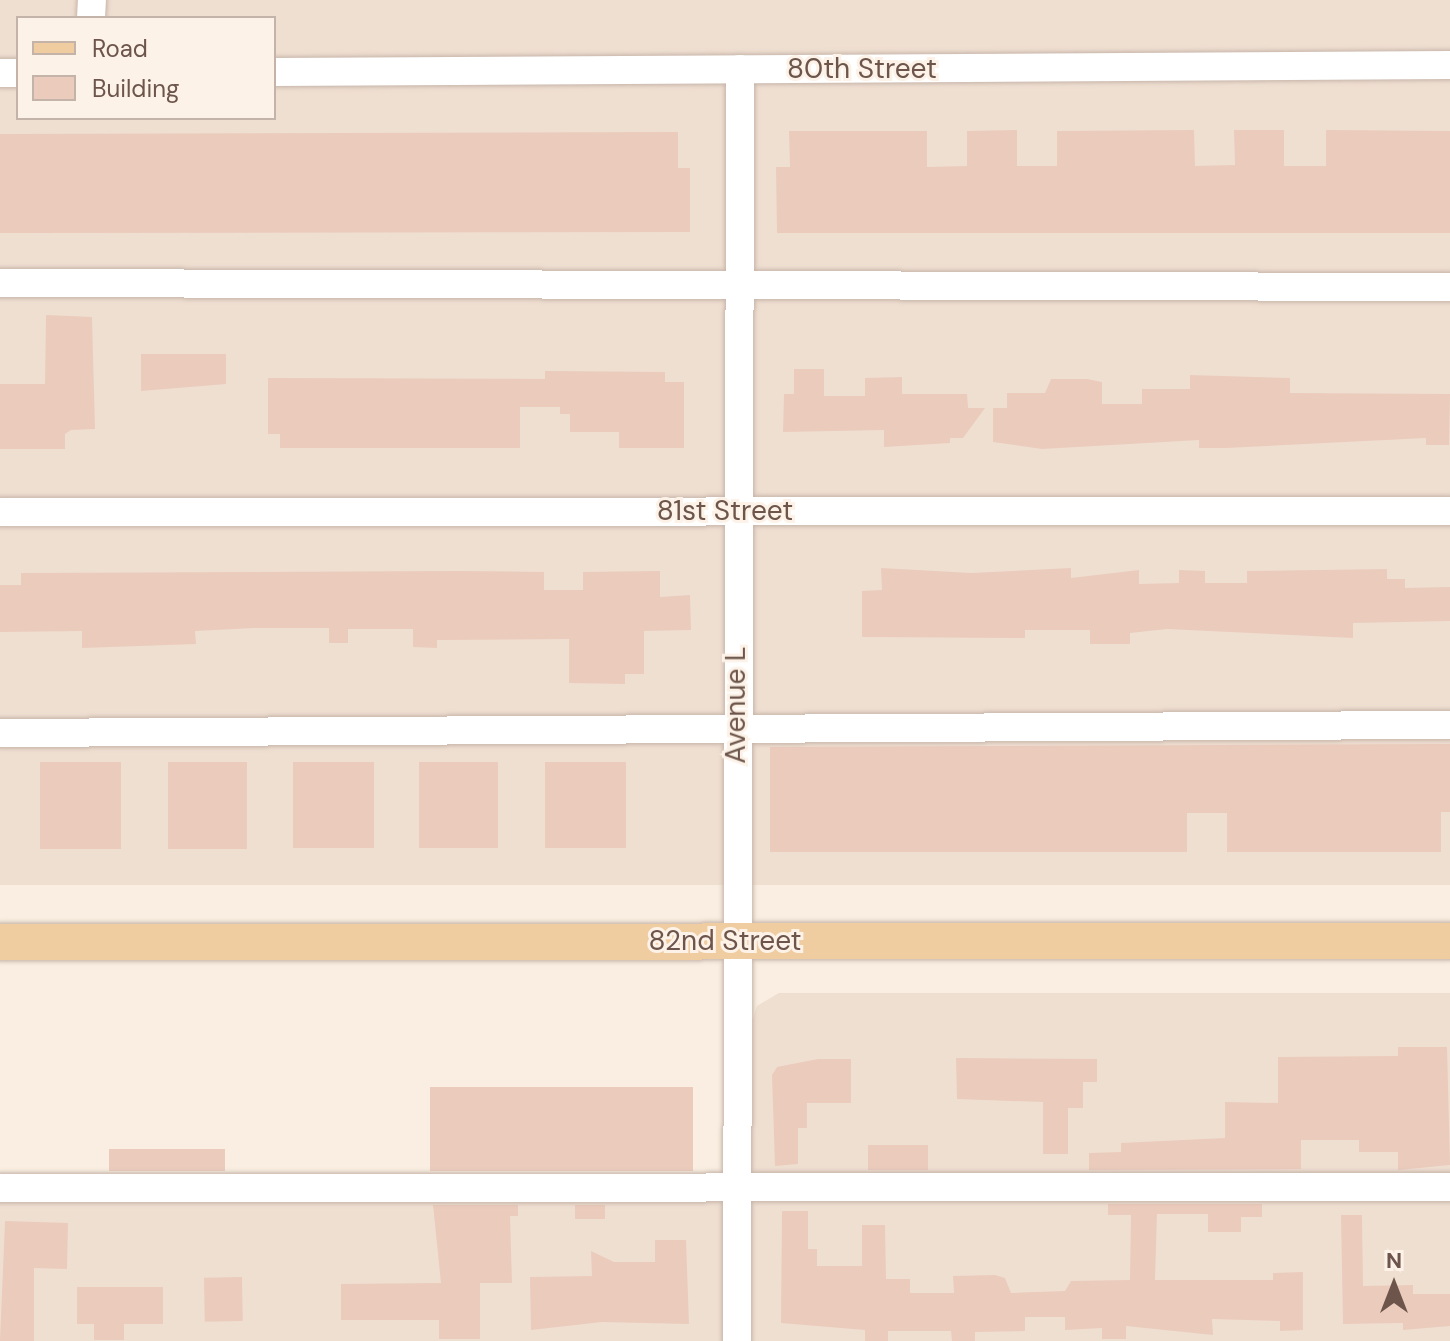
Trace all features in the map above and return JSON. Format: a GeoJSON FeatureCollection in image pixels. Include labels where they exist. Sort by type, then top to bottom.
{"type":"FeatureCollection","features":[{"type":"Feature","properties":{"kind":"main road","name":"82nd Street"},"geometry":{"type":"LineString","coordinates":[[0,942],[1450,941]]}},
{"type":"Feature","properties":{"kind":"street","name":"80th Street"},"geometry":{"type":"LineString","coordinates":[[276,72],[1450,65]]}},
{"type":"Feature","properties":{"kind":"street","name":"Avenue L"},"geometry":{"type":"LineString","coordinates":[[737,1341],[734,941],[740,69]]}},
{"type":"Feature","properties":{"kind":"street"},"geometry":{"type":"LineString","coordinates":[[0,283],[1450,287]]}},
{"type":"Feature","properties":{"kind":"street","name":"81st Street"},"geometry":{"type":"LineString","coordinates":[[0,512],[1450,511]]}},
{"type":"Feature","properties":{"kind":"street"},"geometry":{"type":"LineString","coordinates":[[0,733],[1450,725]]}},
{"type":"Feature","properties":{"kind":"street"},"geometry":{"type":"LineString","coordinates":[[0,1188],[1450,1187]]}},
{"type":"Feature","properties":{"kind":"shaded area"},"geometry":{"type":"Polygon","coordinates":[[[0,0],[1450,0],[1450,885],[0,885],[0,0]]]}},
{"type":"Feature","properties":{"kind":"shaded area"},"geometry":{"type":"Polygon","coordinates":[[[779,993],[1450,993],[1450,1341],[0,1341],[0,1200],[743,1200],[747,1035],[757,1006],[779,993]]]}},
{"type":"Feature","properties":{"kind":"building"},"geometry":{"type":"Polygon","coordinates":[[[1017,130],[1017,166],[1057,166],[1057,131],[1194,130],[1195,166],[1235,165],[1234,130],[1284,130],[1284,166],[1326,166],[1326,130],[1450,131],[1450,233],[777,233],[776,167],[790,167],[789,131],[927,131],[927,167],[967,166],[967,131],[1017,130]]]}},
{"type":"Feature","properties":{"kind":"building"},"geometry":{"type":"Polygon","coordinates":[[[678,132],[678,168],[690,168],[690,232],[0,233],[0,134],[678,132]]]}},
{"type":"Feature","properties":{"kind":"building"},"geometry":{"type":"Polygon","coordinates":[[[46,315],[92,317],[95,429],[71,430],[65,434],[65,449],[0,449],[0,384],[45,384],[46,315]]]}},
{"type":"Feature","properties":{"kind":"building"},"geometry":{"type":"Polygon","coordinates":[[[141,354],[226,354],[226,384],[141,391],[141,354]]]}},
{"type":"Feature","properties":{"kind":"building"},"geometry":{"type":"Polygon","coordinates":[[[794,369],[824,369],[824,396],[865,396],[865,378],[902,377],[902,394],[967,394],[968,408],[985,408],[963,438],[950,438],[950,443],[884,447],[884,430],[783,432],[784,394],[794,394],[794,369]]]}},
{"type":"Feature","properties":{"kind":"building"},"geometry":{"type":"Polygon","coordinates":[[[545,371],[665,372],[665,382],[684,382],[684,448],[619,448],[619,432],[570,432],[570,414],[560,414],[560,407],[520,407],[520,448],[280,448],[280,434],[268,434],[268,378],[545,379],[545,371]]]}},
{"type":"Feature","properties":{"kind":"building"},"geometry":{"type":"Polygon","coordinates":[[[1190,375],[1290,378],[1290,393],[1450,394],[1449,445],[1426,445],[1426,438],[1226,448],[1199,448],[1199,440],[1042,449],[993,442],[993,408],[1007,408],[1007,393],[1045,393],[1051,379],[1087,379],[1102,382],[1102,404],[1142,404],[1142,389],[1190,389],[1190,375]]]}},
{"type":"Feature","properties":{"kind":"building"},"geometry":{"type":"Polygon","coordinates":[[[881,568],[971,573],[1071,568],[1071,578],[1139,570],[1139,584],[1179,583],[1179,570],[1205,571],[1205,583],[1247,583],[1247,571],[1387,569],[1387,579],[1405,579],[1405,588],[1450,587],[1450,621],[1353,623],[1353,638],[1167,629],[1130,633],[1130,644],[1090,644],[1090,630],[1025,630],[1025,638],[862,637],[862,591],[882,590],[881,568]]]}},
{"type":"Feature","properties":{"kind":"building"},"geometry":{"type":"Polygon","coordinates":[[[660,571],[660,597],[690,595],[691,630],[644,631],[644,674],[625,674],[625,684],[569,683],[569,639],[437,640],[437,648],[413,647],[413,629],[348,629],[348,643],[329,643],[329,628],[254,628],[195,631],[196,644],[82,648],[82,631],[0,632],[0,585],[21,585],[21,573],[544,572],[544,590],[583,590],[583,572],[660,571]]]}},
{"type":"Feature","properties":{"kind":"building"},"geometry":{"type":"Polygon","coordinates":[[[1450,744],[1450,812],[1441,812],[1441,852],[1227,852],[1227,813],[1187,813],[1187,852],[770,852],[770,747],[1450,744]]]}},
{"type":"Feature","properties":{"kind":"building"},"geometry":{"type":"Polygon","coordinates":[[[40,762],[121,762],[121,849],[40,849],[40,762]]]}},
{"type":"Feature","properties":{"kind":"building"},"geometry":{"type":"Polygon","coordinates":[[[168,762],[247,762],[247,849],[168,849],[168,762]]]}},
{"type":"Feature","properties":{"kind":"building"},"geometry":{"type":"Polygon","coordinates":[[[293,762],[374,762],[374,848],[293,848],[293,762]]]}},
{"type":"Feature","properties":{"kind":"building"},"geometry":{"type":"Polygon","coordinates":[[[419,762],[498,762],[498,848],[419,848],[419,762]]]}},
{"type":"Feature","properties":{"kind":"building"},"geometry":{"type":"Polygon","coordinates":[[[545,762],[626,762],[626,848],[545,848],[545,762]]]}},
{"type":"Feature","properties":{"kind":"building"},"geometry":{"type":"Polygon","coordinates":[[[1398,1047],[1447,1047],[1450,1165],[1398,1170],[1398,1152],[1359,1152],[1359,1140],[1301,1140],[1301,1169],[1089,1170],[1089,1153],[1121,1152],[1121,1143],[1225,1138],[1225,1102],[1278,1103],[1278,1057],[1398,1056],[1398,1047]]]}},
{"type":"Feature","properties":{"kind":"building"},"geometry":{"type":"Polygon","coordinates":[[[956,1058],[1097,1059],[1097,1082],[1083,1082],[1083,1108],[1068,1108],[1068,1154],[1043,1154],[1043,1102],[957,1099],[956,1058]]]}},
{"type":"Feature","properties":{"kind":"building"},"geometry":{"type":"Polygon","coordinates":[[[818,1059],[851,1059],[851,1103],[807,1103],[807,1128],[798,1128],[798,1164],[775,1166],[772,1075],[777,1067],[818,1059]]]}},
{"type":"Feature","properties":{"kind":"building"},"geometry":{"type":"Polygon","coordinates":[[[430,1087],[693,1087],[693,1171],[430,1171],[430,1087]]]}},
{"type":"Feature","properties":{"kind":"building"},"geometry":{"type":"Polygon","coordinates":[[[868,1145],[928,1145],[928,1170],[868,1170],[868,1145]]]}},
{"type":"Feature","properties":{"kind":"building"},"geometry":{"type":"Polygon","coordinates":[[[109,1149],[225,1149],[225,1171],[109,1171],[109,1149]]]}},
{"type":"Feature","properties":{"kind":"building"},"geometry":{"type":"Polygon","coordinates":[[[1108,1204],[1262,1204],[1262,1217],[1241,1217],[1241,1232],[1208,1232],[1208,1214],[1157,1214],[1155,1280],[1273,1280],[1273,1273],[1303,1272],[1303,1330],[1280,1331],[1280,1321],[1212,1319],[1213,1335],[1126,1326],[1126,1339],[1102,1339],[1102,1328],[1065,1330],[1065,1317],[1025,1317],[1025,1331],[975,1332],[975,1341],[952,1341],[951,1331],[888,1331],[888,1341],[865,1341],[865,1330],[781,1323],[782,1211],[808,1211],[808,1249],[817,1249],[817,1266],[862,1266],[862,1225],[885,1225],[886,1279],[910,1279],[910,1293],[954,1293],[953,1276],[995,1275],[1005,1278],[1011,1293],[1065,1291],[1071,1281],[1130,1280],[1131,1215],[1108,1215],[1108,1204]]]}},
{"type":"Feature","properties":{"kind":"building"},"geometry":{"type":"Polygon","coordinates":[[[433,1205],[518,1205],[518,1216],[510,1216],[512,1283],[480,1283],[480,1339],[439,1339],[439,1320],[341,1320],[341,1284],[441,1283],[433,1205]]]}},
{"type":"Feature","properties":{"kind":"building"},"geometry":{"type":"Polygon","coordinates":[[[575,1205],[605,1205],[605,1219],[575,1219],[575,1205]]]}},
{"type":"Feature","properties":{"kind":"building"},"geometry":{"type":"Polygon","coordinates":[[[1341,1215],[1362,1215],[1363,1286],[1413,1285],[1413,1294],[1450,1294],[1450,1326],[1403,1330],[1403,1323],[1343,1324],[1341,1215]]]}},
{"type":"Feature","properties":{"kind":"building"},"geometry":{"type":"Polygon","coordinates":[[[5,1221],[68,1223],[67,1269],[34,1268],[34,1341],[0,1341],[5,1221]]]}},
{"type":"Feature","properties":{"kind":"building"},"geometry":{"type":"Polygon","coordinates":[[[655,1240],[686,1240],[689,1324],[602,1322],[531,1330],[530,1277],[592,1276],[591,1251],[614,1262],[655,1262],[655,1240]]]}},
{"type":"Feature","properties":{"kind":"building"},"geometry":{"type":"Polygon","coordinates":[[[242,1277],[243,1321],[205,1322],[204,1278],[242,1277]]]}},
{"type":"Feature","properties":{"kind":"building"},"geometry":{"type":"Polygon","coordinates":[[[77,1287],[163,1287],[163,1324],[124,1324],[124,1340],[94,1340],[94,1324],[77,1324],[77,1287]]]}}]}
